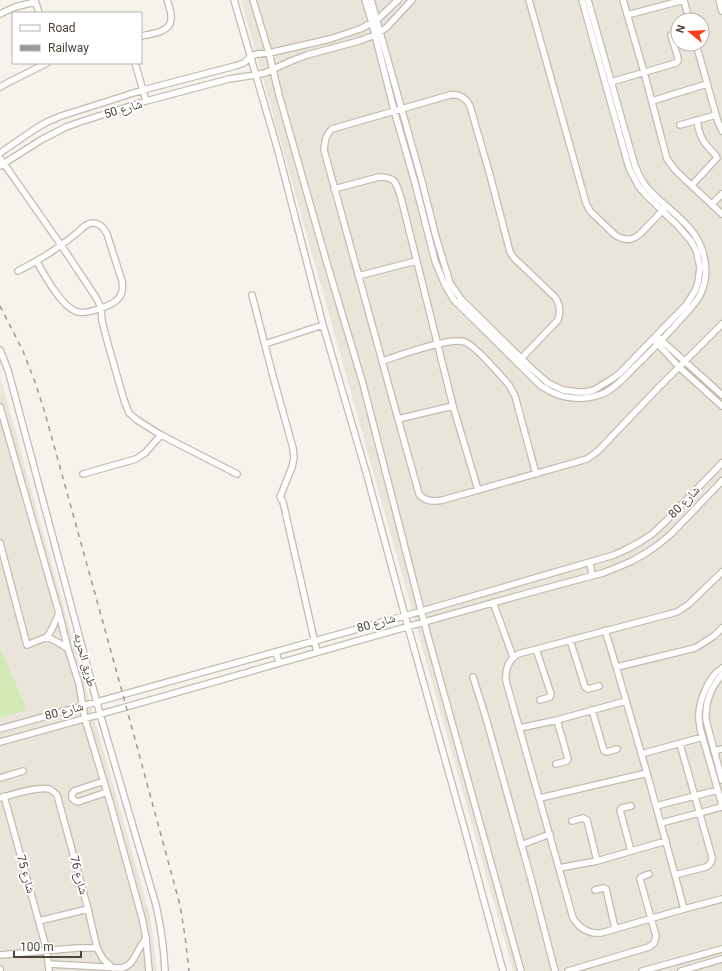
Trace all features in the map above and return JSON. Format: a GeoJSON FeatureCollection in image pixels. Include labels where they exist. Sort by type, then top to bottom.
{"type":"FeatureCollection","features":[{"type":"Feature","properties":{"kind":"street"},"geometry":{"type":"LineString","coordinates":[[142,36],[158,32],[170,25],[171,15],[168,0]]}},
{"type":"Feature","properties":{"kind":"street"},"geometry":{"type":"LineString","coordinates":[[234,0],[278,150],[323,326],[368,480],[503,971]]}},
{"type":"Feature","properties":{"kind":"street"},"geometry":{"type":"LineString","coordinates":[[253,0],[363,384],[424,622],[521,971]]}},
{"type":"Feature","properties":{"kind":"street"},"geometry":{"type":"LineString","coordinates":[[365,0],[381,32],[441,257],[450,283],[461,299],[541,386],[554,394],[584,398],[600,395],[615,386],[660,342],[696,303],[702,289],[706,267],[701,246],[687,225],[665,209],[639,186],[629,168],[582,0]]}},
{"type":"Feature","properties":{"kind":"street"},"geometry":{"type":"LineString","coordinates":[[371,0],[375,21],[375,35],[394,110],[415,183],[435,262],[445,285],[454,300],[519,361],[548,383],[571,392],[586,392],[594,390],[620,373],[686,305],[698,283],[699,275],[698,259],[694,246],[645,184],[637,171],[588,0]]}},
{"type":"Feature","properties":{"kind":"street"},"geometry":{"type":"LineString","coordinates":[[251,56],[330,38],[360,29],[375,21],[398,0]]}},
{"type":"Feature","properties":{"kind":"street","name":"شارع 50"},"geometry":{"type":"LineString","coordinates":[[2,165],[41,140],[66,127],[80,122],[229,79],[265,73],[307,55],[359,41],[375,35],[381,32],[412,0]]}},
{"type":"Feature","properties":{"kind":"street"},"geometry":{"type":"LineString","coordinates":[[529,0],[586,203],[590,211],[620,238],[631,240],[636,238],[665,209]]}},
{"type":"Feature","properties":{"kind":"street"},"geometry":{"type":"LineString","coordinates":[[623,0],[667,159],[672,166],[722,214]]}},
{"type":"Feature","properties":{"kind":"street"},"geometry":{"type":"LineString","coordinates":[[627,15],[684,0],[687,12]]}},
{"type":"Feature","properties":{"kind":"street"},"geometry":{"type":"LineString","coordinates":[[719,0],[722,10]]}},
{"type":"Feature","properties":{"kind":"street"},"geometry":{"type":"LineString","coordinates":[[0,14],[15,7],[35,1],[39,12]]}},
{"type":"Feature","properties":{"kind":"street"},"geometry":{"type":"LineString","coordinates":[[611,82],[675,64],[678,58],[676,52]]}},
{"type":"Feature","properties":{"kind":"street"},"geometry":{"type":"LineString","coordinates":[[698,52],[718,122],[722,131]]}},
{"type":"Feature","properties":{"kind":"street","name":"شارع 50"},"geometry":{"type":"LineString","coordinates":[[0,153],[34,129],[47,122],[76,111],[143,90],[236,66],[244,63],[251,56]]}},
{"type":"Feature","properties":{"kind":"street"},"geometry":{"type":"LineString","coordinates":[[0,87],[45,64]]}},
{"type":"Feature","properties":{"kind":"street"},"geometry":{"type":"LineString","coordinates":[[135,64],[146,102]]}},
{"type":"Feature","properties":{"kind":"street"},"geometry":{"type":"LineString","coordinates":[[652,101],[707,84]]}},
{"type":"Feature","properties":{"kind":"street"},"geometry":{"type":"LineString","coordinates":[[519,361],[558,320],[560,308],[555,296],[514,258],[510,252],[490,175],[470,106],[467,101],[455,94],[450,95],[394,110],[332,129],[328,132],[324,150],[334,189],[419,494],[426,500],[434,502],[443,500],[587,460],[598,451],[722,324]]}},
{"type":"Feature","properties":{"kind":"street"},"geometry":{"type":"LineString","coordinates":[[680,125],[716,115]]}},
{"type":"Feature","properties":{"kind":"street"},"geometry":{"type":"LineString","coordinates":[[692,185],[716,160],[717,157],[710,150],[701,136],[697,120]]}},
{"type":"Feature","properties":{"kind":"street"},"geometry":{"type":"LineString","coordinates":[[0,158],[2,165],[61,245],[97,299],[101,308],[102,321],[108,344],[124,400],[129,412],[137,420],[161,435],[237,474]]}},
{"type":"Feature","properties":{"kind":"street"},"geometry":{"type":"LineString","coordinates":[[334,189],[379,177],[393,179],[396,184],[401,198],[438,344],[452,406],[478,490]]}},
{"type":"Feature","properties":{"kind":"street"},"geometry":{"type":"LineString","coordinates":[[712,204],[722,194]]}},
{"type":"Feature","properties":{"kind":"street"},"geometry":{"type":"LineString","coordinates":[[18,271],[36,262],[61,245],[86,225],[96,223],[100,224],[107,234],[122,281],[123,289],[119,299],[110,305],[80,313],[76,312],[64,302],[50,286],[36,262]]}},
{"type":"Feature","properties":{"kind":"street"},"geometry":{"type":"LineString","coordinates":[[358,276],[416,261]]}},
{"type":"Feature","properties":{"kind":"street"},"geometry":{"type":"LineString","coordinates":[[252,296],[293,448],[294,458],[292,467],[280,497],[316,652]]}},
{"type":"Feature","properties":{"kind":"street"},"geometry":{"type":"LineString","coordinates":[[265,344],[323,326]]}},
{"type":"Feature","properties":{"kind":"street"},"geometry":{"type":"LineString","coordinates":[[655,337],[722,395]]}},
{"type":"Feature","properties":{"kind":"street"},"geometry":{"type":"LineString","coordinates":[[382,361],[438,344],[459,341],[470,345],[509,385],[515,396],[536,474]]}},
{"type":"Feature","properties":{"kind":"street"},"geometry":{"type":"LineString","coordinates":[[660,342],[679,367],[722,406]]}},
{"type":"Feature","properties":{"kind":"street","name":"طريق الحريه"},"geometry":{"type":"LineString","coordinates":[[0,350],[8,370],[100,714],[156,905],[161,926],[165,971]]}},
{"type":"Feature","properties":{"kind":"street"},"geometry":{"type":"LineString","coordinates":[[398,419],[452,406]]}},
{"type":"Feature","properties":{"kind":"street","name":"طريق الحريه"},"geometry":{"type":"LineString","coordinates":[[0,407],[59,613],[68,650],[79,684],[85,718],[136,895],[146,938],[149,971]]}},
{"type":"Feature","properties":{"kind":"street"},"geometry":{"type":"LineString","coordinates":[[83,474],[136,459],[145,453],[161,435]]}},
{"type":"Feature","properties":{"kind":"street","name":"شارع 80"},"geometry":{"type":"LineString","coordinates":[[0,729],[422,611],[614,555],[652,534],[722,462]]}},
{"type":"Feature","properties":{"kind":"street","name":"شارع 80"},"geometry":{"type":"LineString","coordinates":[[0,742],[618,567],[632,561],[659,544],[671,534],[722,481]]}},
{"type":"Feature","properties":{"kind":"street"},"geometry":{"type":"LineString","coordinates":[[0,547],[27,645],[47,637],[59,613]]}},
{"type":"Feature","properties":{"kind":"street"},"geometry":{"type":"LineString","coordinates":[[590,563],[592,575]]}},
{"type":"Feature","properties":{"kind":"street"},"geometry":{"type":"LineString","coordinates":[[722,572],[688,604],[677,612],[518,654],[509,662],[505,674],[573,918],[579,926],[587,931],[596,933],[684,908],[722,899]]}},
{"type":"Feature","properties":{"kind":"street"},"geometry":{"type":"LineString","coordinates":[[493,602],[513,657]]}},
{"type":"Feature","properties":{"kind":"street"},"geometry":{"type":"LineString","coordinates":[[617,667],[695,648],[714,636],[722,628]]}},
{"type":"Feature","properties":{"kind":"street"},"geometry":{"type":"LineString","coordinates":[[605,630],[617,667],[684,908]]}},
{"type":"Feature","properties":{"kind":"street"},"geometry":{"type":"LineString","coordinates":[[47,637],[68,650]]}},
{"type":"Feature","properties":{"kind":"street"},"geometry":{"type":"LineString","coordinates":[[570,640],[585,687],[588,689],[599,686]]}},
{"type":"Feature","properties":{"kind":"street"},"geometry":{"type":"LineString","coordinates":[[536,649],[551,694],[550,697],[540,700]]}},
{"type":"Feature","properties":{"kind":"street"},"geometry":{"type":"LineString","coordinates":[[276,652],[279,663]]}},
{"type":"Feature","properties":{"kind":"street"},"geometry":{"type":"LineString","coordinates":[[661,823],[722,806],[699,718],[705,690],[711,679],[722,668]]}},
{"type":"Feature","properties":{"kind":"street"},"geometry":{"type":"LineString","coordinates":[[722,675],[709,694],[705,711],[722,780]]}},
{"type":"Feature","properties":{"kind":"street"},"geometry":{"type":"LineString","coordinates":[[473,677],[488,725],[555,971]]}},
{"type":"Feature","properties":{"kind":"street"},"geometry":{"type":"LineString","coordinates":[[520,728],[557,720],[626,700]]}},
{"type":"Feature","properties":{"kind":"street"},"geometry":{"type":"LineString","coordinates":[[592,710],[604,751],[607,752],[617,749]]}},
{"type":"Feature","properties":{"kind":"street"},"geometry":{"type":"LineString","coordinates":[[556,764],[567,761],[568,759],[557,720]]}},
{"type":"Feature","properties":{"kind":"street"},"geometry":{"type":"LineString","coordinates":[[641,754],[703,738]]}},
{"type":"Feature","properties":{"kind":"street"},"geometry":{"type":"LineString","coordinates":[[675,875],[709,866],[712,860],[680,744]]}},
{"type":"Feature","properties":{"kind":"street"},"geometry":{"type":"LineString","coordinates":[[714,751],[722,749]]}},
{"type":"Feature","properties":{"kind":"street"},"geometry":{"type":"LineString","coordinates":[[0,778],[23,771]]}},
{"type":"Feature","properties":{"kind":"street"},"geometry":{"type":"LineString","coordinates":[[540,798],[647,773]]}},
{"type":"Feature","properties":{"kind":"street"},"geometry":{"type":"LineString","coordinates":[[104,781],[74,791],[72,798],[74,801],[78,802],[107,792]]}},
{"type":"Feature","properties":{"kind":"street"},"geometry":{"type":"LineString","coordinates":[[95,784],[98,795]]}},
{"type":"Feature","properties":{"kind":"street","name":"شارع 76"},"geometry":{"type":"LineString","coordinates":[[1,797],[40,789],[48,789],[57,795],[97,948],[103,959],[113,968]]}},
{"type":"Feature","properties":{"kind":"street"},"geometry":{"type":"LineString","coordinates":[[656,806],[718,790]]}},
{"type":"Feature","properties":{"kind":"street","name":"شارع 75"},"geometry":{"type":"LineString","coordinates":[[1,797],[39,921],[47,951],[49,971]]}},
{"type":"Feature","properties":{"kind":"street"},"geometry":{"type":"LineString","coordinates":[[631,806],[620,810],[631,851]]}},
{"type":"Feature","properties":{"kind":"street"},"geometry":{"type":"LineString","coordinates":[[572,821],[583,818],[587,820],[597,861]]}},
{"type":"Feature","properties":{"kind":"street"},"geometry":{"type":"LineString","coordinates":[[521,845],[550,834]]}},
{"type":"Feature","properties":{"kind":"street"},"geometry":{"type":"LineString","coordinates":[[559,868],[597,861],[666,841]]}},
{"type":"Feature","properties":{"kind":"street"},"geometry":{"type":"LineString","coordinates":[[568,971],[649,947],[654,943],[656,936],[640,879],[641,877],[649,874]]}},
{"type":"Feature","properties":{"kind":"street"},"geometry":{"type":"LineString","coordinates":[[595,890],[606,889],[615,928]]}},
{"type":"Feature","properties":{"kind":"street"},"geometry":{"type":"LineString","coordinates":[[39,921],[88,909]]}},
{"type":"Feature","properties":{"kind":"street"},"geometry":{"type":"LineString","coordinates":[[49,964],[79,968],[122,968],[130,965],[146,938]]}},
{"type":"Feature","properties":{"kind":"street"},"geometry":{"type":"LineString","coordinates":[[0,955],[97,948]]}},
{"type":"Feature","properties":{"kind":"street"},"geometry":{"type":"LineString","coordinates":[[642,971],[722,949]]}},
{"type":"Feature","properties":{"kind":"street"},"geometry":{"type":"LineString","coordinates":[[681,971],[722,959]]}},
{"type":"Feature","properties":{"kind":"shaded area"},"geometry":{"type":"Polygon","coordinates":[[[241,0],[722,0],[722,971],[513,971],[241,0]]]}},
{"type":"Feature","properties":{"kind":"shaded area"},"geometry":{"type":"Polygon","coordinates":[[[0,376],[150,916],[157,971],[0,971],[0,376]]]}},
{"type":"Feature","properties":{"kind":"green space"},"geometry":{"type":"Polygon","coordinates":[[[0,648],[27,710],[0,718],[0,648]]]}},
{"type":"Feature","properties":{"kind":"railway"},"geometry":{"type":"LineString","coordinates":[[0,306],[23,351],[45,413],[180,905],[189,971]]}}]}
